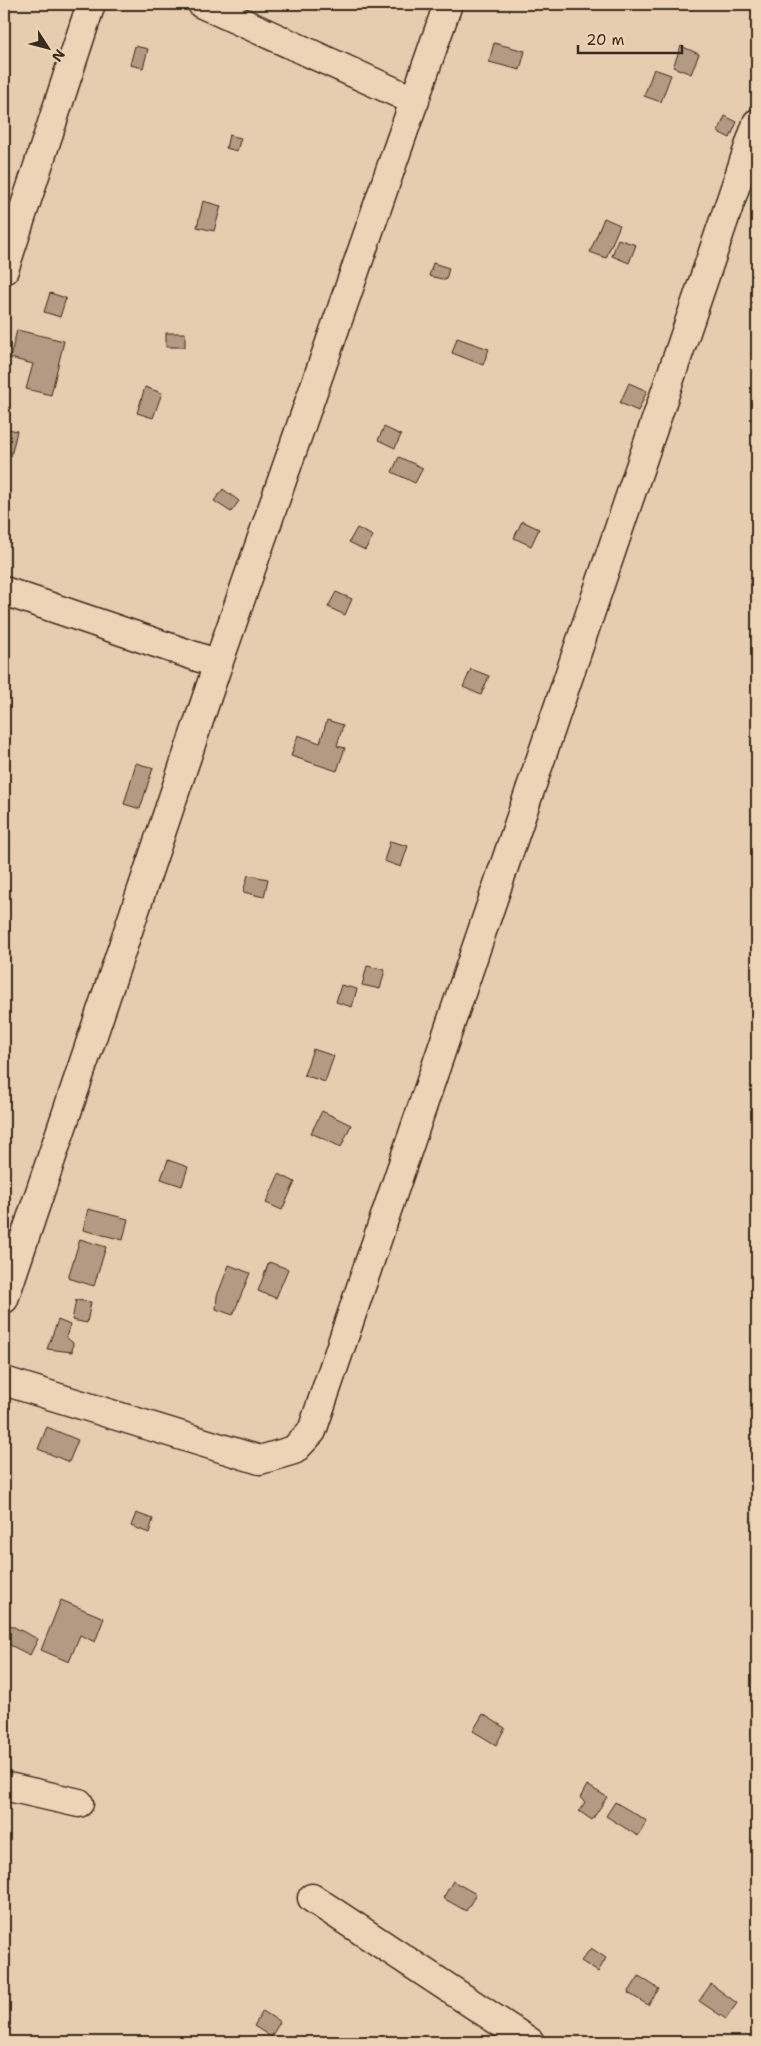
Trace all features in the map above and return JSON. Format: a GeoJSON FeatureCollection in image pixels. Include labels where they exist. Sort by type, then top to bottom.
{"type":"FeatureCollection","features":[{"type":"Feature","properties":{"kind":"street"},"geometry":{"type":"LineString","coordinates":[[4,270],[91,4]]}},
{"type":"Feature","properties":{"kind":"street"},"geometry":{"type":"LineString","coordinates":[[202,4],[415,101]]}},
{"type":"Feature","properties":{"kind":"street"},"geometry":{"type":"LineString","coordinates":[[4,1300],[218,664],[448,4]]}},
{"type":"Feature","properties":{"kind":"street"},"geometry":{"type":"LineString","coordinates":[[4,1381],[260,1460],[294,1450],[312,1431],[757,123]]}},
{"type":"Feature","properties":{"kind":"street"},"geometry":{"type":"LineString","coordinates":[[4,591],[218,664]]}},
{"type":"Feature","properties":{"kind":"street"},"geometry":{"type":"LineString","coordinates":[[4,1786],[79,1804]]}},
{"type":"Feature","properties":{"kind":"street"},"geometry":{"type":"LineString","coordinates":[[312,1898],[530,2042]]}},
{"type":"Feature","properties":{"kind":"building"},"geometry":{"type":"Polygon","coordinates":[[[494,43],[525,51],[520,70],[489,62],[494,43]]]}},
{"type":"Feature","properties":{"kind":"building"},"geometry":{"type":"Polygon","coordinates":[[[135,46],[148,49],[143,68],[130,65],[135,46]]]}},
{"type":"Feature","properties":{"kind":"building"},"geometry":{"type":"Polygon","coordinates":[[[681,46],[699,54],[691,74],[673,67],[681,46]]]}},
{"type":"Feature","properties":{"kind":"building"},"geometry":{"type":"Polygon","coordinates":[[[654,69],[671,75],[661,102],[644,96],[654,69]]]}},
{"type":"Feature","properties":{"kind":"building"},"geometry":{"type":"Polygon","coordinates":[[[725,116],[737,122],[730,138],[718,132],[725,116]]]}},
{"type":"Feature","properties":{"kind":"building"},"geometry":{"type":"Polygon","coordinates":[[[229,135],[241,138],[237,151],[226,148],[229,135]]]}},
{"type":"Feature","properties":{"kind":"building"},"geometry":{"type":"Polygon","coordinates":[[[203,201],[221,206],[214,231],[197,227],[203,201]]]}},
{"type":"Feature","properties":{"kind":"building"},"geometry":{"type":"Polygon","coordinates":[[[604,218],[620,225],[606,258],[590,252],[604,218]]]}},
{"type":"Feature","properties":{"kind":"building"},"geometry":{"type":"Polygon","coordinates":[[[618,239],[636,245],[629,263],[612,256],[618,239]]]}},
{"type":"Feature","properties":{"kind":"building"},"geometry":{"type":"Polygon","coordinates":[[[433,263],[449,268],[446,280],[429,276],[433,263]]]}},
{"type":"Feature","properties":{"kind":"building"},"geometry":{"type":"Polygon","coordinates":[[[50,293],[66,298],[60,317],[44,312],[50,293]]]}},
{"type":"Feature","properties":{"kind":"building"},"geometry":{"type":"Polygon","coordinates":[[[17,330],[64,341],[51,395],[26,389],[33,364],[10,358],[17,330]]]}},
{"type":"Feature","properties":{"kind":"building"},"geometry":{"type":"Polygon","coordinates":[[[166,333],[185,333],[185,347],[166,347],[166,333]]]}},
{"type":"Feature","properties":{"kind":"building"},"geometry":{"type":"Polygon","coordinates":[[[457,338],[489,349],[483,365],[452,353],[457,338]]]}},
{"type":"Feature","properties":{"kind":"building"},"geometry":{"type":"Polygon","coordinates":[[[629,383],[647,391],[638,411],[620,403],[629,383]]]}},
{"type":"Feature","properties":{"kind":"building"},"geometry":{"type":"Polygon","coordinates":[[[145,387],[162,393],[153,418],[137,413],[145,387]]]}},
{"type":"Feature","properties":{"kind":"building"},"geometry":{"type":"Polygon","coordinates":[[[384,427],[401,435],[395,448],[378,440],[384,427]]]}},
{"type":"Feature","properties":{"kind":"building"},"geometry":{"type":"Polygon","coordinates":[[[4,428],[17,431],[11,456],[4,454],[4,428]]]}},
{"type":"Feature","properties":{"kind":"building"},"geometry":{"type":"Polygon","coordinates":[[[399,457],[423,468],[415,483],[392,472],[399,457]]]}},
{"type":"Feature","properties":{"kind":"building"},"geometry":{"type":"Polygon","coordinates":[[[223,489],[239,501],[231,512],[214,501],[223,489]]]}},
{"type":"Feature","properties":{"kind":"building"},"geometry":{"type":"Polygon","coordinates":[[[522,521],[539,529],[531,546],[514,538],[522,521]]]}},
{"type":"Feature","properties":{"kind":"building"},"geometry":{"type":"Polygon","coordinates":[[[357,528],[373,536],[365,550],[349,542],[357,528]]]}},
{"type":"Feature","properties":{"kind":"building"},"geometry":{"type":"Polygon","coordinates":[[[336,592],[352,599],[345,615],[328,607],[336,592]]]}},
{"type":"Feature","properties":{"kind":"building"},"geometry":{"type":"Polygon","coordinates":[[[471,669],[489,676],[481,695],[463,687],[471,669]]]}},
{"type":"Feature","properties":{"kind":"building"},"geometry":{"type":"Polygon","coordinates":[[[327,720],[343,725],[337,746],[345,748],[337,771],[291,756],[298,735],[320,743],[327,720]]]}},
{"type":"Feature","properties":{"kind":"building"},"geometry":{"type":"Polygon","coordinates":[[[136,763],[153,768],[140,809],[124,804],[136,763]]]}},
{"type":"Feature","properties":{"kind":"building"},"geometry":{"type":"Polygon","coordinates":[[[390,841],[408,846],[401,867],[384,861],[390,841]]]}},
{"type":"Feature","properties":{"kind":"building"},"geometry":{"type":"Polygon","coordinates":[[[4,845],[10,847],[4,869],[4,845]]]}},
{"type":"Feature","properties":{"kind":"building"},"geometry":{"type":"Polygon","coordinates":[[[248,875],[268,879],[264,897],[243,892],[248,875]]]}},
{"type":"Feature","properties":{"kind":"building"},"geometry":{"type":"Polygon","coordinates":[[[4,899],[9,901],[4,916],[4,899]]]}},
{"type":"Feature","properties":{"kind":"building"},"geometry":{"type":"Polygon","coordinates":[[[367,966],[385,970],[380,989],[362,985],[367,966]]]}},
{"type":"Feature","properties":{"kind":"building"},"geometry":{"type":"Polygon","coordinates":[[[341,985],[357,989],[352,1007],[336,1002],[341,985]]]}},
{"type":"Feature","properties":{"kind":"building"},"geometry":{"type":"Polygon","coordinates":[[[313,1049],[334,1056],[325,1082],[304,1075],[313,1049]]]}},
{"type":"Feature","properties":{"kind":"building"},"geometry":{"type":"Polygon","coordinates":[[[322,1111],[351,1125],[341,1147],[311,1133],[322,1111]]]}},
{"type":"Feature","properties":{"kind":"building"},"geometry":{"type":"Polygon","coordinates":[[[168,1160],[188,1167],[182,1186],[161,1179],[168,1160]]]}},
{"type":"Feature","properties":{"kind":"building"},"geometry":{"type":"Polygon","coordinates":[[[279,1174],[295,1182],[282,1210],[266,1203],[279,1174]]]}},
{"type":"Feature","properties":{"kind":"building"},"geometry":{"type":"Polygon","coordinates":[[[88,1209],[128,1219],[123,1240],[83,1230],[88,1209]]]}},
{"type":"Feature","properties":{"kind":"building"},"geometry":{"type":"Polygon","coordinates":[[[80,1239],[106,1247],[94,1286],[68,1278],[80,1239]]]}},
{"type":"Feature","properties":{"kind":"building"},"geometry":{"type":"Polygon","coordinates":[[[269,1262],[288,1269],[276,1298],[258,1291],[269,1262]]]}},
{"type":"Feature","properties":{"kind":"building"},"geometry":{"type":"Polygon","coordinates":[[[229,1265],[250,1273],[233,1315],[216,1309],[217,1296],[229,1265]]]}},
{"type":"Feature","properties":{"kind":"building"},"geometry":{"type":"Polygon","coordinates":[[[76,1300],[91,1302],[87,1323],[72,1320],[76,1300]]]}},
{"type":"Feature","properties":{"kind":"building"},"geometry":{"type":"Polygon","coordinates":[[[58,1320],[70,1325],[66,1337],[73,1343],[72,1352],[47,1349],[58,1320]]]}},
{"type":"Feature","properties":{"kind":"building"},"geometry":{"type":"Polygon","coordinates":[[[47,1427],[78,1440],[69,1462],[38,1449],[47,1427]]]}},
{"type":"Feature","properties":{"kind":"building"},"geometry":{"type":"Polygon","coordinates":[[[136,1513],[153,1519],[149,1533],[131,1526],[136,1513]]]}},
{"type":"Feature","properties":{"kind":"building"},"geometry":{"type":"Polygon","coordinates":[[[61,1600],[104,1618],[95,1642],[80,1635],[69,1662],[41,1650],[61,1600]]]}},
{"type":"Feature","properties":{"kind":"building"},"geometry":{"type":"Polygon","coordinates":[[[4,1622],[38,1639],[30,1655],[4,1642],[4,1622]]]}},
{"type":"Feature","properties":{"kind":"building"},"geometry":{"type":"Polygon","coordinates":[[[483,1714],[505,1728],[496,1745],[473,1731],[483,1714]]]}},
{"type":"Feature","properties":{"kind":"building"},"geometry":{"type":"Polygon","coordinates":[[[587,1785],[607,1797],[592,1820],[579,1811],[585,1802],[580,1798],[587,1785]]]}},
{"type":"Feature","properties":{"kind":"building"},"geometry":{"type":"Polygon","coordinates":[[[615,1802],[647,1821],[638,1836],[606,1816],[615,1802]]]}},
{"type":"Feature","properties":{"kind":"building"},"geometry":{"type":"Polygon","coordinates":[[[453,1881],[476,1894],[466,1911],[443,1898],[453,1881]]]}},
{"type":"Feature","properties":{"kind":"building"},"geometry":{"type":"Polygon","coordinates":[[[591,1948],[606,1958],[598,1972],[581,1961],[591,1948]]]}},
{"type":"Feature","properties":{"kind":"building"},"geometry":{"type":"Polygon","coordinates":[[[639,1976],[659,1989],[648,2005],[628,1993],[639,1976]]]}},
{"type":"Feature","properties":{"kind":"building"},"geometry":{"type":"Polygon","coordinates":[[[711,1984],[737,2003],[726,2019],[699,2001],[711,1984]]]}},
{"type":"Feature","properties":{"kind":"building"},"geometry":{"type":"Polygon","coordinates":[[[263,2011],[280,2022],[271,2037],[254,2026],[263,2011]]]}}]}
